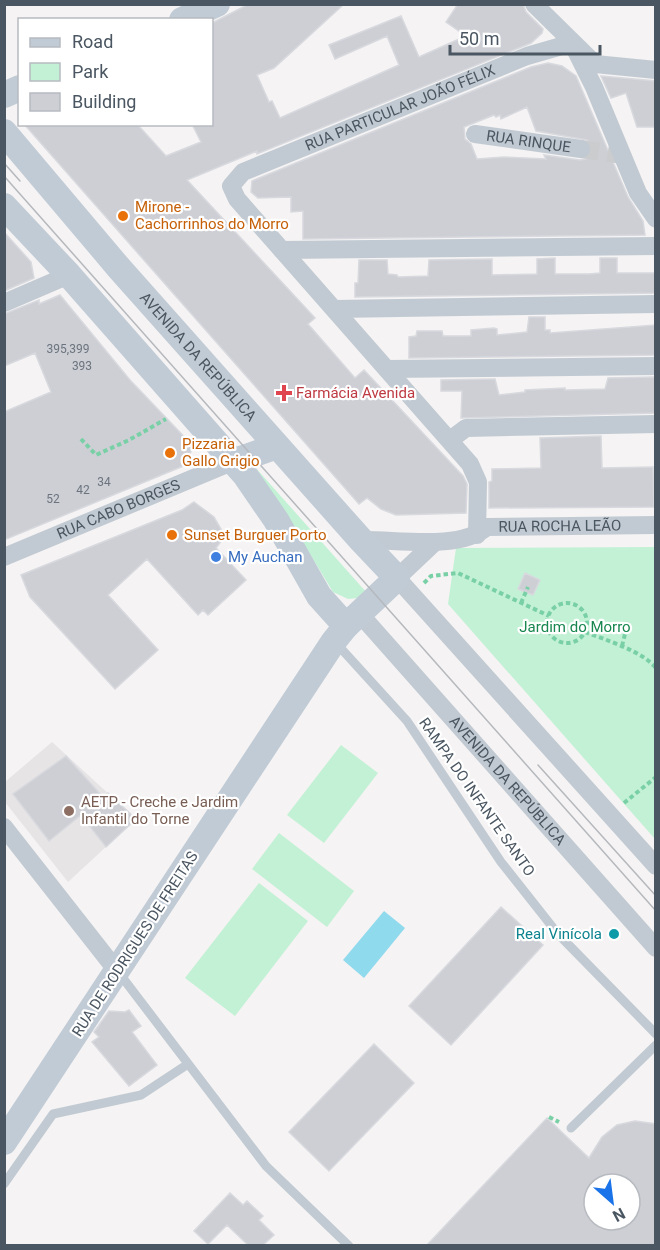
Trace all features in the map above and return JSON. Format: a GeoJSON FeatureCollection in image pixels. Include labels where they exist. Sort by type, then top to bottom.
{"type":"FeatureCollection","features":[{"type":"Feature","properties":{"kind":"main road"},"geometry":{"type":"LineString","coordinates":[[186,18],[217,4]]}},
{"type":"Feature","properties":{"kind":"main road"},"geometry":{"type":"LineString","coordinates":[[4,95],[18,89]]}},
{"type":"Feature","properties":{"kind":"main road","name":"AVENIDA DA REPÚBLICA"},"geometry":{"type":"LineString","coordinates":[[4,132],[119,268],[397,578]]}},
{"type":"Feature","properties":{"kind":"main road","name":"AVENIDA DA REPÚBLICA"},"geometry":{"type":"LineString","coordinates":[[4,206],[69,275],[245,476],[276,520],[320,596],[346,627]]}},
{"type":"Feature","properties":{"kind":"main road"},"geometry":{"type":"LineString","coordinates":[[232,462],[277,446]]}},
{"type":"Feature","properties":{"kind":"main road"},"geometry":{"type":"LineString","coordinates":[[346,627],[397,578]]}},
{"type":"Feature","properties":{"kind":"main road","name":"RUA DE RODRIGUES DE FREITAS"},"geometry":{"type":"LineString","coordinates":[[4,1142],[346,627]]}},
{"type":"Feature","properties":{"kind":"street"},"geometry":{"type":"LineString","coordinates":[[534,4],[595,64],[656,70]]}},
{"type":"Feature","properties":{"kind":"street"},"geometry":{"type":"LineString","coordinates":[[572,43],[594,87],[638,193],[656,219]]}},
{"type":"Feature","properties":{"kind":"street","name":"RUA PARTICULAR JOÃO FÉLIX"},"geometry":{"type":"LineString","coordinates":[[477,535],[478,482],[470,464],[237,199],[231,186],[243,172],[527,56],[572,43]]}},
{"type":"Feature","properties":{"kind":"street","name":"RUA RINQUE"},"geometry":{"type":"LineString","coordinates":[[475,134],[581,150]]}},
{"type":"Feature","properties":{"kind":"street"},"geometry":{"type":"LineString","coordinates":[[282,250],[656,246]]}},
{"type":"Feature","properties":{"kind":"street"},"geometry":{"type":"LineString","coordinates":[[4,303],[69,275]]}},
{"type":"Feature","properties":{"kind":"street"},"geometry":{"type":"LineString","coordinates":[[335,309],[656,304]]}},
{"type":"Feature","properties":{"kind":"street"},"geometry":{"type":"LineString","coordinates":[[387,369],[656,366]]}},
{"type":"Feature","properties":{"kind":"street"},"geometry":{"type":"LineString","coordinates":[[450,440],[466,429],[656,424]]}},
{"type":"Feature","properties":{"kind":"street","name":"RUA CABO BORGES"},"geometry":{"type":"LineString","coordinates":[[4,557],[232,462]]}},
{"type":"Feature","properties":{"kind":"street","name":"RUA ROCHA LEÃO"},"geometry":{"type":"LineString","coordinates":[[361,540],[434,543],[477,535],[487,527],[656,525]]}},
{"type":"Feature","properties":{"kind":"street"},"geometry":{"type":"LineString","coordinates":[[397,578],[434,543]]}},
{"type":"Feature","properties":{"kind":"street","name":"AVENIDA DA REPÚBLICA"},"geometry":{"type":"LineString","coordinates":[[397,578],[656,866]]}},
{"type":"Feature","properties":{"kind":"street","name":"AVENIDA DA REPÚBLICA"},"geometry":{"type":"LineString","coordinates":[[346,627],[656,948]]}},
{"type":"Feature","properties":{"kind":"street"},"geometry":{"type":"LineString","coordinates":[[8,838],[117,971]]}},
{"type":"Feature","properties":{"kind":"lane","name":"RAMPA DO INFANTE SANTO"},"geometry":{"type":"LineString","coordinates":[[346,627],[501,862],[551,925],[656,1035]]}},
{"type":"Feature","properties":{"kind":"lane"},"geometry":{"type":"LineString","coordinates":[[117,971],[266,1166],[349,1245]]}},
{"type":"Feature","properties":{"kind":"lane"},"geometry":{"type":"LineString","coordinates":[[571,1128],[656,1045]]}},
{"type":"Feature","properties":{"kind":"lane"},"geometry":{"type":"LineString","coordinates":[[4,1184],[53,1114],[141,1095],[188,1064]]}},
{"type":"Feature","properties":{"kind":"path"},"geometry":{"type":"LineString","coordinates":[[81,439],[96,455],[129,440],[184,408]]}},
{"type":"Feature","properties":{"kind":"path"},"geometry":{"type":"LineString","coordinates":[[458,573],[549,616]]}},
{"type":"Feature","properties":{"kind":"path"},"geometry":{"type":"LineString","coordinates":[[521,603],[528,586]]}},
{"type":"Feature","properties":{"kind":"path"},"geometry":{"type":"LineString","coordinates":[[563,603],[576,604],[581,608],[587,620],[585,632],[575,641],[562,642],[551,635],[548,629],[549,616],[557,606],[563,603]]}},
{"type":"Feature","properties":{"kind":"path"},"geometry":{"type":"LineString","coordinates":[[622,646],[628,622]]}},
{"type":"Feature","properties":{"kind":"path"},"geometry":{"type":"LineString","coordinates":[[585,632],[622,646],[656,668]]}},
{"type":"Feature","properties":{"kind":"path"},"geometry":{"type":"LineString","coordinates":[[624,803],[656,777]]}},
{"type":"Feature","properties":{"kind":"shaded area","name":"AETP - Creche e Jardim Infantil do Torne"},"geometry":{"type":"Polygon","coordinates":[[[52,742],[136,819],[68,882],[5,802],[5,782],[52,742]]]}},
{"type":"Feature","properties":{"kind":"green space"},"geometry":{"type":"Polygon","coordinates":[[[254,466],[367,593],[358,598],[348,599],[333,592],[296,531],[251,467],[254,466]]]}},
{"type":"Feature","properties":{"kind":"green space","name":"Jardim do Morro"},"geometry":{"type":"Polygon","coordinates":[[[655,547],[655,839],[448,604],[456,548],[655,547]]]}},
{"type":"Feature","properties":{"kind":"green space"},"geometry":{"type":"Polygon","coordinates":[[[341,745],[378,773],[324,843],[287,815],[341,745]]]}},
{"type":"Feature","properties":{"kind":"green space"},"geometry":{"type":"Polygon","coordinates":[[[279,833],[354,891],[327,927],[252,869],[279,833]]]}},
{"type":"Feature","properties":{"kind":"green space"},"geometry":{"type":"Polygon","coordinates":[[[259,883],[308,921],[235,1016],[185,978],[259,883]]]}},
{"type":"Feature","properties":{"kind":"water"},"geometry":{"type":"Polygon","coordinates":[[[384,911],[405,928],[364,978],[343,960],[384,911]]]}},
{"type":"Feature","properties":{"kind":"building"},"geometry":{"type":"Polygon","coordinates":[[[249,4],[344,4],[274,68],[257,75],[269,102],[272,101],[280,118],[399,65],[387,36],[335,59],[329,45],[401,16],[419,57],[466,36],[446,22],[458,4],[523,4],[526,12],[543,29],[542,33],[531,43],[187,180],[315,318],[308,324],[355,378],[364,370],[463,476],[467,484],[466,513],[396,515],[381,509],[367,498],[359,504],[26,126],[139,126],[166,156],[201,142],[193,126],[213,126],[213,22],[249,4]]]}},
{"type":"Feature","properties":{"kind":"building"},"geometry":{"type":"Polygon","coordinates":[[[548,63],[562,66],[576,76],[628,197],[643,221],[645,235],[303,239],[303,211],[291,212],[291,197],[258,198],[251,192],[252,181],[531,67],[548,63]],[[527,107],[501,119],[500,115],[496,117],[494,115],[464,127],[465,139],[471,144],[477,159],[504,157],[546,159],[544,155],[580,160],[590,155],[592,145],[587,140],[536,131],[527,107]]]}},
{"type":"Feature","properties":{"kind":"building"},"geometry":{"type":"Polygon","coordinates":[[[601,76],[656,81],[656,127],[637,127],[626,93],[611,98],[601,76]]]}},
{"type":"Feature","properties":{"kind":"building"},"geometry":{"type":"Polygon","coordinates":[[[4,232],[31,262],[34,278],[4,291],[4,232]]]}},
{"type":"Feature","properties":{"kind":"building"},"geometry":{"type":"Polygon","coordinates":[[[555,258],[555,274],[589,274],[600,273],[600,258],[617,258],[617,273],[656,273],[656,293],[355,297],[359,260],[387,260],[388,274],[398,277],[428,276],[429,260],[492,259],[492,275],[537,274],[537,259],[555,258]]]}},
{"type":"Feature","properties":{"kind":"building"},"geometry":{"type":"Polygon","coordinates":[[[60,295],[130,380],[193,446],[190,454],[193,462],[4,540],[4,412],[51,392],[35,353],[4,366],[4,314],[39,300],[39,304],[60,295]]]}},
{"type":"Feature","properties":{"kind":"building"},"geometry":{"type":"Polygon","coordinates":[[[529,317],[545,317],[545,330],[550,330],[550,333],[656,325],[656,355],[409,358],[409,337],[416,336],[417,331],[442,331],[443,336],[471,336],[471,330],[494,328],[497,329],[497,335],[527,332],[529,317]]]}},
{"type":"Feature","properties":{"kind":"building"},"geometry":{"type":"Polygon","coordinates":[[[656,377],[656,413],[461,418],[462,391],[441,391],[441,380],[495,379],[499,395],[525,392],[525,390],[605,389],[608,378],[656,377]]]}},
{"type":"Feature","properties":{"kind":"building"},"geometry":{"type":"Polygon","coordinates":[[[601,436],[602,468],[653,467],[654,507],[489,508],[489,482],[492,481],[492,469],[541,468],[540,438],[601,436]]]}},
{"type":"Feature","properties":{"kind":"building"},"geometry":{"type":"Polygon","coordinates":[[[194,502],[214,517],[225,536],[216,548],[246,580],[208,615],[203,610],[198,615],[147,559],[108,595],[158,650],[115,689],[30,597],[21,575],[182,510],[194,502]]]}},
{"type":"Feature","properties":{"kind":"building"},"geometry":{"type":"Polygon","coordinates":[[[525,573],[540,580],[533,595],[518,589],[525,573]]]}},
{"type":"Feature","properties":{"kind":"building"},"geometry":{"type":"Polygon","coordinates":[[[66,756],[103,797],[108,793],[136,819],[106,847],[81,815],[49,841],[13,794],[66,756]]]}},
{"type":"Feature","properties":{"kind":"building"},"geometry":{"type":"Polygon","coordinates":[[[501,907],[543,945],[451,1045],[409,1006],[501,907]]]}},
{"type":"Feature","properties":{"kind":"building"},"geometry":{"type":"Polygon","coordinates":[[[129,1010],[141,1026],[132,1032],[157,1065],[129,1086],[92,1042],[99,1037],[94,1032],[109,1011],[129,1010]]]}},
{"type":"Feature","properties":{"kind":"building"},"geometry":{"type":"Polygon","coordinates":[[[374,1044],[414,1083],[329,1171],[289,1132],[374,1044]]]}},
{"type":"Feature","properties":{"kind":"building"},"geometry":{"type":"Polygon","coordinates":[[[547,1118],[589,1158],[602,1137],[617,1125],[635,1121],[656,1124],[656,1245],[427,1245],[547,1118]]]}},
{"type":"Feature","properties":{"kind":"building"},"geometry":{"type":"Polygon","coordinates":[[[230,1193],[243,1205],[247,1201],[263,1216],[259,1220],[274,1235],[263,1245],[248,1245],[227,1225],[208,1244],[194,1231],[230,1193]]]}},
{"type":"Feature","properties":{"kind":"tunnel"},"geometry":{"type":"LineString","coordinates":[[581,149],[623,155]]}},
{"type":"Feature","properties":{"kind":"tram line"},"geometry":{"type":"LineString","coordinates":[[4,163],[20,181]]}},
{"type":"Feature","properties":{"kind":"tram line"},"geometry":{"type":"LineString","coordinates":[[4,176],[656,911]]}},
{"type":"Feature","properties":{"kind":"tram line"},"geometry":{"type":"LineString","coordinates":[[538,765],[656,896]]}},
{"type":"Feature","properties":{"kind":"place","name":"Mirone - Cachorrinhos do Morro"},"geometry":{"type":"Point","coordinates":[123,216]}},
{"type":"Feature","properties":{"kind":"place","name":"Farmácia Avenida"},"geometry":{"type":"Point","coordinates":[284,393]}},
{"type":"Feature","properties":{"kind":"place","name":"Pizzaria Gallo Grigio"},"geometry":{"type":"Point","coordinates":[170,453]}},
{"type":"Feature","properties":{"kind":"place","name":"Sunset Burguer Porto"},"geometry":{"type":"Point","coordinates":[172,535]}},
{"type":"Feature","properties":{"kind":"place","name":"My Auchan"},"geometry":{"type":"Point","coordinates":[216,557]}},
{"type":"Feature","properties":{"kind":"place","name":"AETP - Creche e Jardim Infantil do Torne"},"geometry":{"type":"Point","coordinates":[69,811]}},
{"type":"Feature","properties":{"kind":"place","name":"Real Vinícola"},"geometry":{"type":"Point","coordinates":[614,934]}}]}
